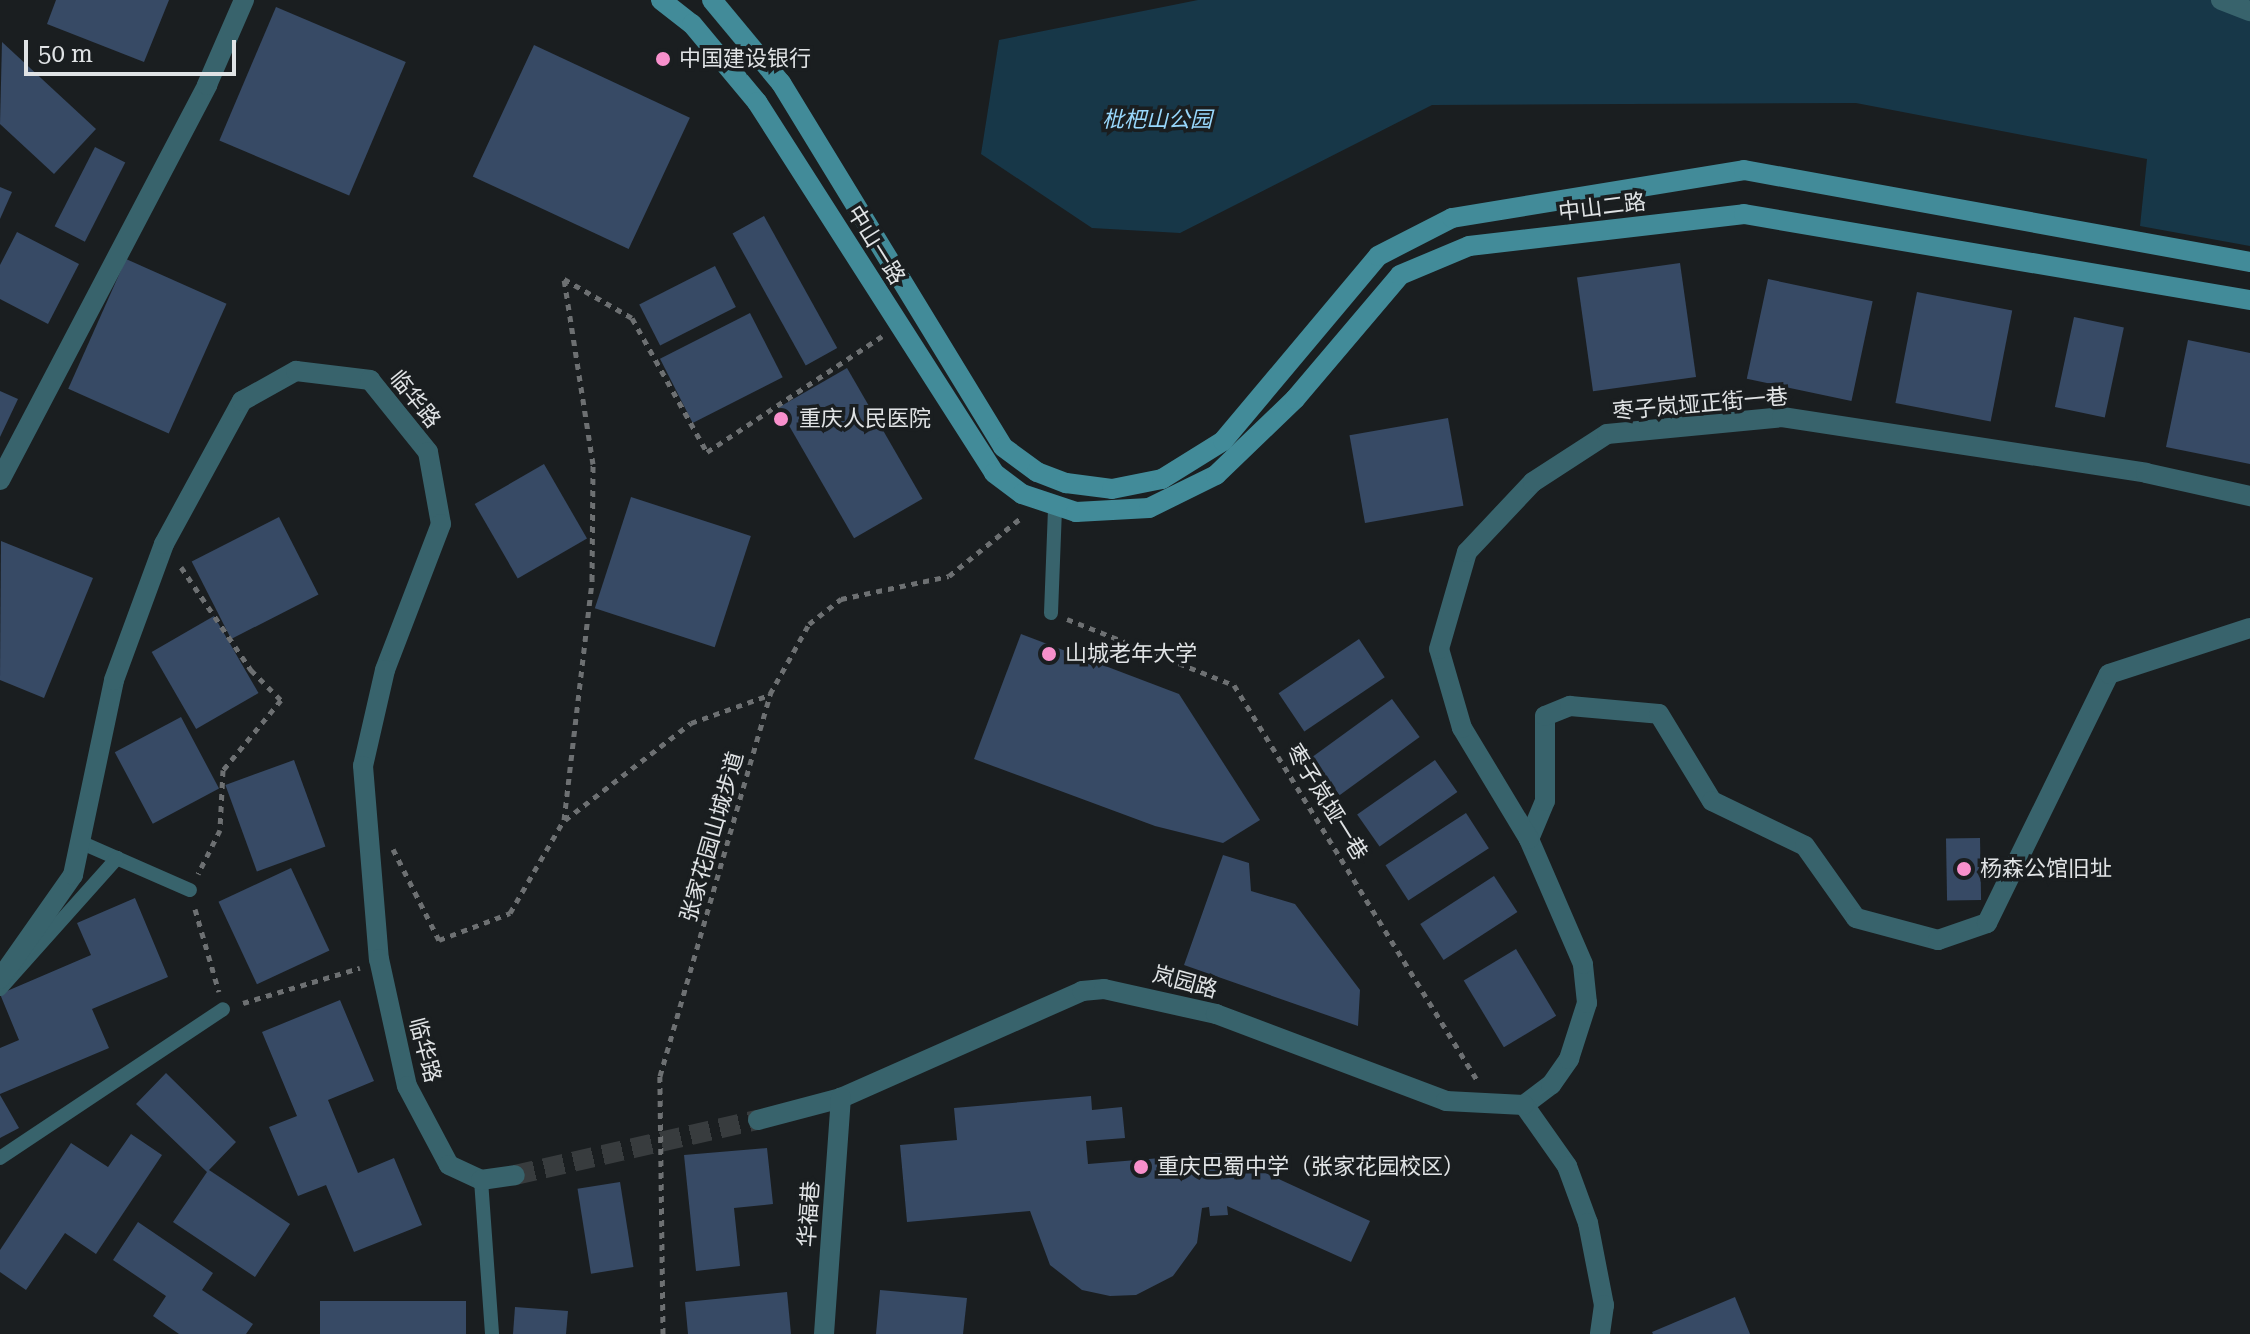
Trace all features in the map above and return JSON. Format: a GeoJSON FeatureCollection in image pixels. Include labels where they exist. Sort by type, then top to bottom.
{"type":"FeatureCollection","features":[{"type":"Feature","properties":{"kind":"main road","name":"中山一路"},"geometry":{"type":"LineString","coordinates":[[661,0],[700,32],[757,102],[994,473],[1047,504]]}},
{"type":"Feature","properties":{"kind":"main road","name":"中山一路"},"geometry":{"type":"LineString","coordinates":[[712,0],[781,83],[1003,447],[1037,472],[1066,483]]}},
{"type":"Feature","properties":{"kind":"main road","name":"中山二路"},"geometry":{"type":"LineString","coordinates":[[1066,483],[1112,489],[1162,479],[1223,441],[1378,256],[1452,218],[1744,170],[2250,262]]}},
{"type":"Feature","properties":{"kind":"main road","name":"中山二路"},"geometry":{"type":"LineString","coordinates":[[1047,504],[1098,514],[1149,508],[1216,475],[1295,399],[1400,275],[1469,246],[1744,214],[2250,300]]}},
{"type":"Feature","properties":{"kind":"street"},"geometry":{"type":"LineString","coordinates":[[0,480],[207,85],[244,0]]}},
{"type":"Feature","properties":{"kind":"street"},"geometry":{"type":"LineString","coordinates":[[2221,0],[2250,11]]}},
{"type":"Feature","properties":{"kind":"street","name":"临华路"},"geometry":{"type":"LineString","coordinates":[[0,979],[73,875],[114,680],[164,544],[242,401],[296,371],[370,380],[428,452],[441,524],[385,670],[363,766],[380,963],[407,1086],[449,1165],[481,1180]]}},
{"type":"Feature","properties":{"kind":"street","name":"枣子岚垭正街一巷"},"geometry":{"type":"LineString","coordinates":[[1524,1105],[1551,1085],[1569,1059],[1587,1003],[1583,964],[1529,839],[1462,728],[1439,649],[1467,552],[1533,482],[1607,434],[1782,417],[2146,473],[2250,496]]}},
{"type":"Feature","properties":{"kind":"street"},"geometry":{"type":"LineString","coordinates":[[1529,839],[1545,801],[1545,716],[1570,706],[1659,714],[1712,801],[1805,846],[1856,918],[1938,940],[1987,923],[2109,674],[2250,628]]}},
{"type":"Feature","properties":{"kind":"street","name":"岚园路"},"geometry":{"type":"LineString","coordinates":[[758,1120],[841,1098],[1082,991],[1104,989],[1216,1014],[1446,1101],[1493,1107],[1524,1105]]}},
{"type":"Feature","properties":{"kind":"street","name":"华福巷"},"geometry":{"type":"LineString","coordinates":[[824,1334],[841,1098]]}},
{"type":"Feature","properties":{"kind":"street"},"geometry":{"type":"LineString","coordinates":[[1524,1105],[1567,1166],[1588,1223],[1604,1305],[1600,1334]]}},
{"type":"Feature","properties":{"kind":"street"},"geometry":{"type":"LineString","coordinates":[[481,1180],[515,1175]]}},
{"type":"Feature","properties":{"kind":"lane"},"geometry":{"type":"LineString","coordinates":[[1047,504],[1051,613]]}},
{"type":"Feature","properties":{"kind":"lane"},"geometry":{"type":"LineString","coordinates":[[80,842],[190,890]]}},
{"type":"Feature","properties":{"kind":"lane"},"geometry":{"type":"LineString","coordinates":[[0,989],[117,858]]}},
{"type":"Feature","properties":{"kind":"lane"},"geometry":{"type":"LineString","coordinates":[[0,1158],[223,1009]]}},
{"type":"Feature","properties":{"kind":"lane"},"geometry":{"type":"LineString","coordinates":[[481,1180],[492,1334]]}},
{"type":"Feature","properties":{"kind":"path"},"geometry":{"type":"LineString","coordinates":[[564,820],[592,580],[593,464],[564,279],[632,318],[707,452],[898,325]]}},
{"type":"Feature","properties":{"kind":"path","name":"张家花园山城步道"},"geometry":{"type":"LineString","coordinates":[[663,1334],[660,1076],[770,694],[809,624],[841,599],[949,576],[1047,504]]}},
{"type":"Feature","properties":{"kind":"path"},"geometry":{"type":"LineString","coordinates":[[164,544],[251,670],[281,700],[223,770],[220,830],[190,890],[223,1009],[380,963]]}},
{"type":"Feature","properties":{"kind":"path","name":"枣子岚垭一巷"},"geometry":{"type":"LineString","coordinates":[[1051,613],[1234,685],[1493,1107]]}},
{"type":"Feature","properties":{"kind":"path"},"geometry":{"type":"LineString","coordinates":[[369,842],[397,851],[439,940],[510,913],[564,820],[691,723],[770,694]]}},
{"type":"Feature","properties":{"kind":"green space","name":"枇杷山公园"},"geometry":{"type":"Polygon","coordinates":[[[1198,0],[2250,0],[2250,246],[2140,226],[2147,159],[1856,103],[1432,105],[1180,233],[1092,228],[981,154],[999,40],[1198,0]]]}},
{"type":"Feature","properties":{"kind":"building"},"geometry":{"type":"Polygon","coordinates":[[[56,0],[169,0],[144,62],[47,24],[56,0]]]}},
{"type":"Feature","properties":{"kind":"building"},"geometry":{"type":"Polygon","coordinates":[[[276,7],[406,62],[349,196],[219,140],[276,7]]]}},
{"type":"Feature","properties":{"kind":"building"},"geometry":{"type":"Polygon","coordinates":[[[2,42],[96,129],[54,174],[0,124],[2,42]]]}},
{"type":"Feature","properties":{"kind":"building"},"geometry":{"type":"Polygon","coordinates":[[[534,45],[690,118],[629,249],[473,176],[534,45]]]}},
{"type":"Feature","properties":{"kind":"building"},"geometry":{"type":"Polygon","coordinates":[[[95,147],[125,162],[85,242],[55,226],[95,147]]]}},
{"type":"Feature","properties":{"kind":"building"},"geometry":{"type":"Polygon","coordinates":[[[0,187],[12,192],[0,219],[0,187]]]}},
{"type":"Feature","properties":{"kind":"building"},"geometry":{"type":"Polygon","coordinates":[[[764,216],[837,348],[806,366],[733,233],[764,216]]]}},
{"type":"Feature","properties":{"kind":"building"},"geometry":{"type":"Polygon","coordinates":[[[17,232],[79,264],[48,324],[0,299],[0,265],[17,232]]]}},
{"type":"Feature","properties":{"kind":"building"},"geometry":{"type":"Polygon","coordinates":[[[126,259],[226,304],[169,433],[68,389],[126,259]]]}},
{"type":"Feature","properties":{"kind":"building"},"geometry":{"type":"Polygon","coordinates":[[[1680,263],[1696,377],[1593,391],[1577,277],[1680,263]]]}},
{"type":"Feature","properties":{"kind":"building"},"geometry":{"type":"Polygon","coordinates":[[[715,266],[736,307],[660,346],[639,305],[715,266]]]}},
{"type":"Feature","properties":{"kind":"building"},"geometry":{"type":"Polygon","coordinates":[[[1768,279],[1873,301],[1851,401],[1747,379],[1768,279]]]}},
{"type":"Feature","properties":{"kind":"building"},"geometry":{"type":"Polygon","coordinates":[[[1917,292],[2012,311],[1991,421],[1895,403],[1917,292]]]}},
{"type":"Feature","properties":{"kind":"building"},"geometry":{"type":"Polygon","coordinates":[[[750,313],[783,377],[693,423],[660,359],[750,313]]]}},
{"type":"Feature","properties":{"kind":"building"},"geometry":{"type":"Polygon","coordinates":[[[2074,317],[2124,328],[2105,418],[2055,407],[2074,317]]]}},
{"type":"Feature","properties":{"kind":"building"},"geometry":{"type":"Polygon","coordinates":[[[2188,340],[2250,353],[2250,464],[2166,447],[2188,340]]]}},
{"type":"Feature","properties":{"kind":"building"},"geometry":{"type":"Polygon","coordinates":[[[847,368],[922,499],[854,538],[779,408],[847,368]]]}},
{"type":"Feature","properties":{"kind":"building"},"geometry":{"type":"Polygon","coordinates":[[[0,391],[18,399],[0,437],[0,391]]]}},
{"type":"Feature","properties":{"kind":"building"},"geometry":{"type":"Polygon","coordinates":[[[1448,418],[1463,506],[1365,523],[1350,435],[1448,418]]]}},
{"type":"Feature","properties":{"kind":"building"},"geometry":{"type":"Polygon","coordinates":[[[544,464],[587,538],[518,578],[475,504],[544,464]]]}},
{"type":"Feature","properties":{"kind":"building"},"geometry":{"type":"Polygon","coordinates":[[[631,497],[751,536],[715,647],[595,608],[631,497]]]}},
{"type":"Feature","properties":{"kind":"building"},"geometry":{"type":"Polygon","coordinates":[[[279,517],[318,595],[231,639],[192,561],[279,517]]]}},
{"type":"Feature","properties":{"kind":"building"},"geometry":{"type":"Polygon","coordinates":[[[1,541],[93,578],[44,698],[0,680],[1,541]]]}},
{"type":"Feature","properties":{"kind":"building"},"geometry":{"type":"Polygon","coordinates":[[[214,616],[258,693],[196,729],[152,652],[214,616]]]}},
{"type":"Feature","properties":{"kind":"building"},"geometry":{"type":"Polygon","coordinates":[[[1021,634],[1179,694],[1260,820],[1223,843],[1155,826],[974,759],[1021,634]]]}},
{"type":"Feature","properties":{"kind":"building"},"geometry":{"type":"Polygon","coordinates":[[[1359,639],[1385,677],[1304,731],[1279,693],[1359,639]]]}},
{"type":"Feature","properties":{"kind":"building"},"geometry":{"type":"Polygon","coordinates":[[[1392,699],[1420,737],[1340,795],[1312,757],[1392,699]]]}},
{"type":"Feature","properties":{"kind":"building"},"geometry":{"type":"Polygon","coordinates":[[[181,717],[219,789],[153,824],[115,752],[181,717]]]}},
{"type":"Feature","properties":{"kind":"building"},"geometry":{"type":"Polygon","coordinates":[[[294,760],[325,846],[257,871],[225,785],[294,760]]]}},
{"type":"Feature","properties":{"kind":"building"},"geometry":{"type":"Polygon","coordinates":[[[1435,760],[1457,792],[1380,846],[1357,814],[1435,760]]]}},
{"type":"Feature","properties":{"kind":"building"},"geometry":{"type":"Polygon","coordinates":[[[1466,813],[1489,848],[1408,901],[1385,865],[1466,813]]]}},
{"type":"Feature","properties":{"kind":"building","name":"杨森公馆旧址"},"geometry":{"type":"Polygon","coordinates":[[[1980,838],[1981,900],[1947,901],[1946,839],[1980,838]]]}},
{"type":"Feature","properties":{"kind":"building"},"geometry":{"type":"Polygon","coordinates":[[[1223,855],[1249,863],[1251,891],[1295,904],[1360,990],[1358,1026],[1184,965],[1223,855]]]}},
{"type":"Feature","properties":{"kind":"building"},"geometry":{"type":"Polygon","coordinates":[[[291,868],[329,950],[257,984],[218,902],[291,868]]]}},
{"type":"Feature","properties":{"kind":"building"},"geometry":{"type":"Polygon","coordinates":[[[1494,876],[1517,912],[1444,960],[1420,924],[1494,876]]]}},
{"type":"Feature","properties":{"kind":"building"},"geometry":{"type":"Polygon","coordinates":[[[135,898],[168,977],[92,1009],[109,1048],[0,1094],[0,1048],[19,1040],[0,994],[91,955],[77,923],[135,898]]]}},
{"type":"Feature","properties":{"kind":"building"},"geometry":{"type":"Polygon","coordinates":[[[1516,949],[1556,1016],[1504,1047],[1464,980],[1516,949]]]}},
{"type":"Feature","properties":{"kind":"building"},"geometry":{"type":"Polygon","coordinates":[[[340,1000],[374,1081],[328,1100],[358,1173],[394,1158],[422,1225],[354,1252],[326,1185],[298,1196],[269,1127],[297,1116],[262,1032],[340,1000]]]}},
{"type":"Feature","properties":{"kind":"building"},"geometry":{"type":"Polygon","coordinates":[[[166,1073],[236,1142],[209,1170],[290,1224],[255,1277],[173,1222],[207,1172],[136,1104],[166,1073]]]}},
{"type":"Feature","properties":{"kind":"building"},"geometry":{"type":"Polygon","coordinates":[[[0,1095],[19,1128],[0,1138],[0,1095]]]}},
{"type":"Feature","properties":{"kind":"building"},"geometry":{"type":"Polygon","coordinates":[[[1091,1096],[1092,1110],[1122,1107],[1125,1138],[1086,1141],[1088,1164],[1222,1153],[1370,1221],[1351,1262],[1227,1206],[1228,1215],[1210,1216],[1209,1207],[1202,1208],[1197,1243],[1173,1276],[1136,1295],[1110,1296],[1082,1290],[1050,1265],[1030,1211],[907,1222],[900,1145],[957,1140],[954,1108],[1091,1096]]]}},
{"type":"Feature","properties":{"kind":"building"},"geometry":{"type":"Polygon","coordinates":[[[131,1134],[162,1155],[96,1254],[65,1233],[26,1290],[0,1272],[0,1250],[71,1143],[108,1167],[131,1134]]]}},
{"type":"Feature","properties":{"kind":"building"},"geometry":{"type":"Polygon","coordinates":[[[767,1148],[773,1204],[734,1208],[740,1266],[696,1271],[684,1155],[767,1148]]]}},
{"type":"Feature","properties":{"kind":"building"},"geometry":{"type":"Polygon","coordinates":[[[620,1182],[633,1267],[591,1274],[578,1189],[620,1182]]]}},
{"type":"Feature","properties":{"kind":"building"},"geometry":{"type":"Polygon","coordinates":[[[138,1222],[213,1273],[202,1290],[253,1324],[246,1334],[179,1334],[153,1316],[166,1296],[113,1260],[138,1222]]]}},
{"type":"Feature","properties":{"kind":"building"},"geometry":{"type":"Polygon","coordinates":[[[880,1290],[967,1298],[963,1334],[876,1334],[880,1290]]]}},
{"type":"Feature","properties":{"kind":"building"},"geometry":{"type":"Polygon","coordinates":[[[787,1292],[791,1334],[688,1334],[685,1302],[787,1292]]]}},
{"type":"Feature","properties":{"kind":"building"},"geometry":{"type":"Polygon","coordinates":[[[1735,1297],[1750,1334],[1652,1332],[1735,1297]]]}},
{"type":"Feature","properties":{"kind":"building"},"geometry":{"type":"Polygon","coordinates":[[[320,1301],[466,1301],[466,1334],[320,1334],[320,1301]]]}},
{"type":"Feature","properties":{"kind":"building"},"geometry":{"type":"Polygon","coordinates":[[[515,1307],[568,1311],[566,1334],[513,1334],[515,1307]]]}},
{"type":"Feature","properties":{"kind":"tunnel"},"geometry":{"type":"LineString","coordinates":[[515,1175],[758,1120]]}},
{"type":"Feature","properties":{"kind":"place","name":"中国建设银行"},"geometry":{"type":"Point","coordinates":[663,59]}},
{"type":"Feature","properties":{"kind":"place","name":"重庆人民医院"},"geometry":{"type":"Point","coordinates":[781,419]}},
{"type":"Feature","properties":{"kind":"place","name":"山城老年大学"},"geometry":{"type":"Point","coordinates":[1049,654]}},
{"type":"Feature","properties":{"kind":"place","name":"杨森公馆旧址"},"geometry":{"type":"Point","coordinates":[1964,869]}},
{"type":"Feature","properties":{"kind":"place","name":"重庆巴蜀中学（张家花园校区）"},"geometry":{"type":"Point","coordinates":[1141,1167]}}]}
